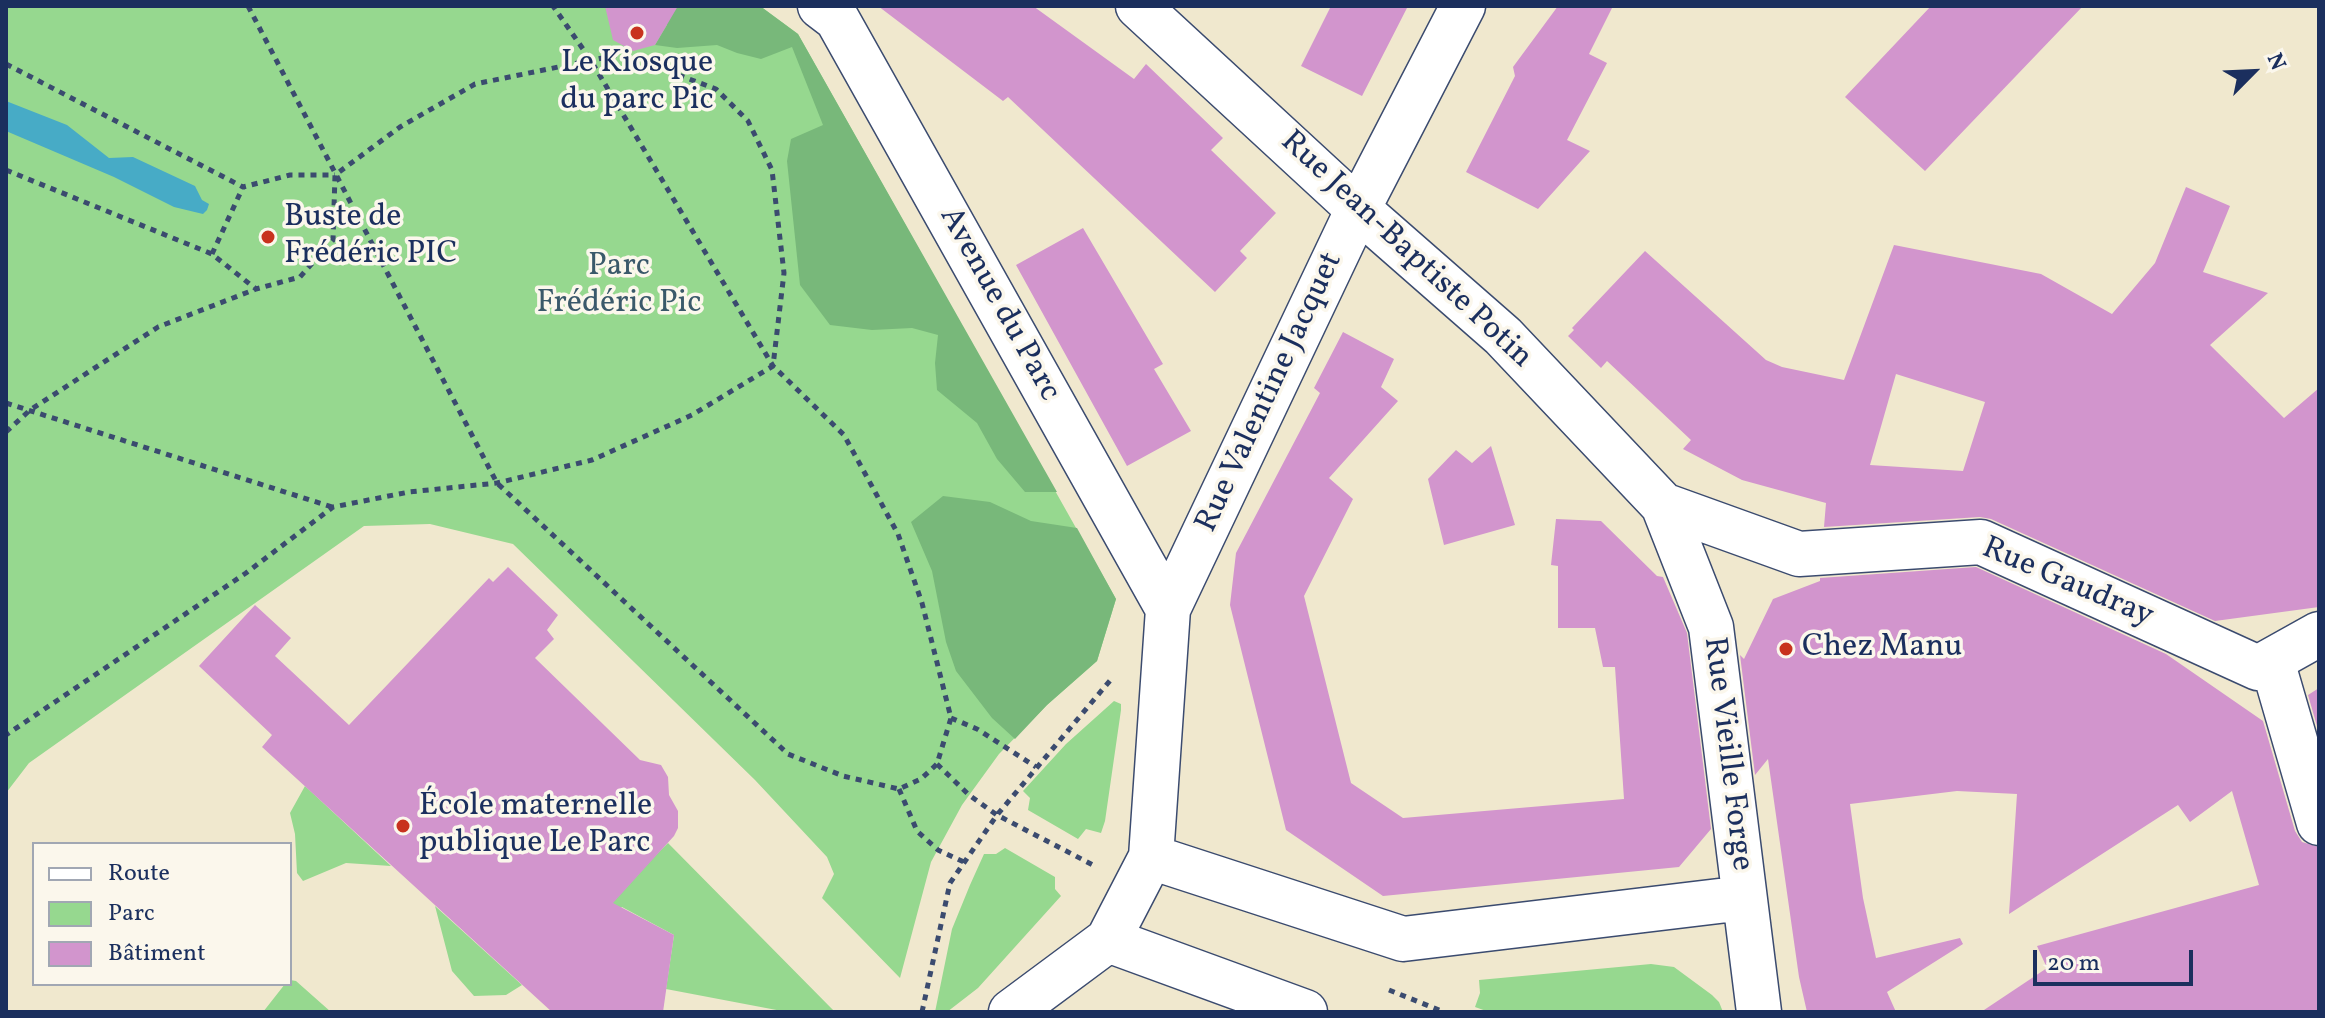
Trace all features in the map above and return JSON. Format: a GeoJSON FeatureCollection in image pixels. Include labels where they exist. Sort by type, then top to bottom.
{"type":"FeatureCollection","features":[{"type":"Feature","properties":{"kind":"street","name":"Avenue du Parc"},"geometry":{"type":"LineString","coordinates":[[820,6],[837,19],[1168,609]]}},
{"type":"Feature","properties":{"kind":"street","name":"Rue Jean-Baptiste Potin"},"geometry":{"type":"LineString","coordinates":[[1138,6],[1358,209],[1503,336],[1663,505]]}},
{"type":"Feature","properties":{"kind":"street","name":"Rue Valentine Jacquet"},"geometry":{"type":"LineString","coordinates":[[1168,609],[1358,209],[1463,6]]}},
{"type":"Feature","properties":{"kind":"street","name":"Rue Gaudray"},"geometry":{"type":"LineString","coordinates":[[1663,505],[1799,554],[1981,542],[2258,668],[2272,661]]}},
{"type":"Feature","properties":{"kind":"street","name":"Rue Vieille Forge"},"geometry":{"type":"LineString","coordinates":[[1663,505],[1711,627],[1759,1012]]}},
{"type":"Feature","properties":{"kind":"street"},"geometry":{"type":"LineString","coordinates":[[1011,1012],[1108,940],[1143,872],[1168,609]]}},
{"type":"Feature","properties":{"kind":"street"},"geometry":{"type":"LineString","coordinates":[[2319,634],[2272,661],[2319,823]]}},
{"type":"Feature","properties":{"kind":"street"},"geometry":{"type":"LineString","coordinates":[[1143,872],[1403,939],[1744,898]]}},
{"type":"Feature","properties":{"kind":"street"},"geometry":{"type":"LineString","coordinates":[[1108,940],[1305,1012]]}},
{"type":"Feature","properties":{"kind":"path"},"geometry":{"type":"LineString","coordinates":[[248,6],[497,483],[788,754],[843,776],[899,789],[921,779],[937,764],[951,718],[922,603],[898,534],[844,435],[773,366],[590,59],[553,6]]}},
{"type":"Feature","properties":{"kind":"path"},"geometry":{"type":"LineString","coordinates":[[6,64],[243,187],[290,175],[335,175],[400,127],[475,84],[590,59],[622,54],[716,89],[748,121],[772,170],[784,273],[773,366]]}},
{"type":"Feature","properties":{"kind":"path"},"geometry":{"type":"LineString","coordinates":[[6,170],[212,254],[256,289]]}},
{"type":"Feature","properties":{"kind":"path"},"geometry":{"type":"LineString","coordinates":[[6,432],[30,410],[158,327],[256,289],[300,277],[333,240],[335,175]]}},
{"type":"Feature","properties":{"kind":"path"},"geometry":{"type":"LineString","coordinates":[[212,254],[243,187]]}},
{"type":"Feature","properties":{"kind":"path"},"geometry":{"type":"LineString","coordinates":[[6,735],[246,573],[333,507],[409,492],[497,483],[592,460],[692,415],[773,366]]}},
{"type":"Feature","properties":{"kind":"path"},"geometry":{"type":"LineString","coordinates":[[6,403],[333,507]]}},
{"type":"Feature","properties":{"kind":"path"},"geometry":{"type":"LineString","coordinates":[[922,1012],[950,883],[997,815],[1114,676]]}},
{"type":"Feature","properties":{"kind":"path"},"geometry":{"type":"LineString","coordinates":[[951,718],[977,729],[1036,767]]}},
{"type":"Feature","properties":{"kind":"path"},"geometry":{"type":"LineString","coordinates":[[937,764],[969,795],[997,815],[1143,872]]}},
{"type":"Feature","properties":{"kind":"path"},"geometry":{"type":"LineString","coordinates":[[899,789],[917,831],[938,850],[965,862]]}},
{"type":"Feature","properties":{"kind":"green space","name":"Parc Frédéric Pic"},"geometry":{"type":"Polygon","coordinates":[[[6,6],[760,6],[798,34],[1116,599],[1097,661],[1047,705],[999,754],[962,805],[931,862],[900,978],[822,898],[834,874],[827,857],[755,780],[513,544],[430,524],[364,526],[29,763],[6,793],[6,6]]]}},
{"type":"Feature","properties":{"kind":"green space"},"geometry":{"type":"Polygon","coordinates":[[[660,6],[760,6],[798,34],[1057,492],[1025,492],[997,459],[977,423],[937,390],[935,363],[938,335],[912,328],[872,330],[830,325],[800,285],[787,161],[791,139],[823,125],[792,47],[761,59],[717,45],[677,48],[655,45],[667,25],[660,6]]]}},
{"type":"Feature","properties":{"kind":"green space"},"geometry":{"type":"Polygon","coordinates":[[[943,496],[990,502],[1031,521],[1077,528],[1116,599],[1097,661],[1047,705],[1015,739],[992,718],[956,671],[946,642],[932,571],[911,522],[943,496]]]}},
{"type":"Feature","properties":{"kind":"green space"},"geometry":{"type":"Polygon","coordinates":[[[1114,701],[1121,704],[1121,710],[1105,821],[1101,833],[1086,829],[1078,839],[1028,810],[1030,798],[1023,791],[1066,744],[1114,701]]]}},
{"type":"Feature","properties":{"kind":"green space"},"geometry":{"type":"Polygon","coordinates":[[[305,786],[391,866],[346,863],[303,881],[297,873],[295,834],[290,813],[305,786]]]}},
{"type":"Feature","properties":{"kind":"green space"},"geometry":{"type":"Polygon","coordinates":[[[668,843],[835,1012],[787,1012],[666,989],[674,935],[622,907],[607,921],[598,912],[668,843]]]}},
{"type":"Feature","properties":{"kind":"green space"},"geometry":{"type":"Polygon","coordinates":[[[1005,848],[1055,877],[1055,889],[1061,896],[978,988],[947,1012],[935,1012],[952,929],[970,885],[984,854],[996,854],[1005,848]]]}},
{"type":"Feature","properties":{"kind":"green space"},"geometry":{"type":"Polygon","coordinates":[[[435,906],[522,985],[506,995],[474,996],[452,971],[435,906]]]}},
{"type":"Feature","properties":{"kind":"green space"},"geometry":{"type":"Polygon","coordinates":[[[1651,964],[1674,967],[1712,995],[1723,1012],[1489,1012],[1475,1007],[1480,993],[1479,980],[1651,964]]]}},
{"type":"Feature","properties":{"kind":"green space"},"geometry":{"type":"Polygon","coordinates":[[[292,980],[331,1012],[263,1012],[283,986],[292,986],[292,980]]]}},
{"type":"Feature","properties":{"kind":"water"},"geometry":{"type":"Polygon","coordinates":[[[6,101],[67,125],[109,158],[133,157],[195,186],[202,200],[209,204],[207,210],[203,214],[174,207],[114,177],[6,131],[6,101]]]}},
{"type":"Feature","properties":{"kind":"building","name":"Le Kiosque du parc Pic"},"geometry":{"type":"Polygon","coordinates":[[[605,6],[678,6],[655,45],[633,51],[613,40],[605,6]]]}},
{"type":"Feature","properties":{"kind":"building"},"geometry":{"type":"Polygon","coordinates":[[[878,6],[1033,6],[1134,79],[1146,64],[1223,138],[1211,150],[1276,213],[1240,251],[1247,258],[1215,292],[1008,97],[1003,101],[878,6]]]}},
{"type":"Feature","properties":{"kind":"building"},"geometry":{"type":"Polygon","coordinates":[[[1331,6],[1408,6],[1362,96],[1301,66],[1331,6]]]}},
{"type":"Feature","properties":{"kind":"building"},"geometry":{"type":"Polygon","coordinates":[[[1558,6],[1613,6],[1589,54],[1607,63],[1567,140],[1590,151],[1538,209],[1466,172],[1515,76],[1513,67],[1558,6]]]}},
{"type":"Feature","properties":{"kind":"building"},"geometry":{"type":"Polygon","coordinates":[[[1931,6],[2083,6],[1925,171],[1845,97],[1931,6]]]}},
{"type":"Feature","properties":{"kind":"building"},"geometry":{"type":"Polygon","coordinates":[[[2186,187],[2230,206],[2203,272],[2268,293],[2210,345],[2284,418],[2319,388],[2319,607],[2215,621],[1991,519],[1980,517],[1824,527],[1826,503],[1742,480],[1683,449],[1691,440],[1607,361],[1601,368],[1568,336],[1574,330],[1572,328],[1645,251],[1766,360],[1782,367],[1844,380],[1894,245],[2041,274],[2112,314],[2155,263],[2186,187]],[[1896,374],[1870,465],[1963,471],[1985,402],[1896,374]]]}},
{"type":"Feature","properties":{"kind":"building"},"geometry":{"type":"Polygon","coordinates":[[[1083,228],[1163,364],[1154,369],[1191,431],[1127,466],[1016,265],[1083,228]]]}},
{"type":"Feature","properties":{"kind":"building"},"geometry":{"type":"Polygon","coordinates":[[[1343,332],[1394,359],[1381,387],[1398,401],[1329,478],[1353,499],[1304,596],[1351,783],[1403,818],[1624,799],[1615,667],[1603,667],[1595,628],[1558,628],[1558,566],[1551,565],[1556,519],[1601,521],[1657,576],[1663,577],[1687,633],[1711,829],[1679,867],[1383,896],[1286,830],[1230,605],[1236,553],[1320,393],[1314,388],[1343,332]]]}},
{"type":"Feature","properties":{"kind":"building"},"geometry":{"type":"Polygon","coordinates":[[[1491,446],[1515,525],[1444,545],[1428,479],[1456,450],[1472,463],[1491,446]]]}},
{"type":"Feature","properties":{"kind":"building"},"geometry":{"type":"Polygon","coordinates":[[[508,567],[558,615],[547,630],[554,639],[535,658],[640,760],[661,765],[668,777],[669,795],[678,811],[678,828],[613,903],[674,935],[663,1012],[552,1012],[262,747],[272,735],[199,666],[255,605],[291,638],[275,656],[349,725],[489,578],[493,582],[508,567]]]}},
{"type":"Feature","properties":{"kind":"building"},"geometry":{"type":"Polygon","coordinates":[[[1976,567],[2166,654],[2263,721],[2295,831],[2302,842],[2319,847],[2319,1012],[1981,1012],[2047,968],[2037,946],[2259,885],[2232,791],[2190,822],[2178,805],[2009,914],[2017,794],[1957,791],[1850,804],[1863,898],[1876,958],[1960,938],[1963,944],[1887,992],[1896,1012],[1807,1012],[1799,977],[1768,759],[1755,775],[1740,655],[1744,659],[1773,599],[1820,581],[1820,578],[1976,567]]]}},
{"type":"Feature","properties":{"kind":"building"},"geometry":{"type":"Polygon","coordinates":[[[2319,688],[2319,733],[2308,695],[2319,688]]]}},
{"type":"Feature","properties":{"kind":"place","name":"Le Kiosque du parc Pic"},"geometry":{"type":"Point","coordinates":[637,33]}},
{"type":"Feature","properties":{"kind":"place","name":"Buste de Frédéric PIC"},"geometry":{"type":"Point","coordinates":[268,237]}},
{"type":"Feature","properties":{"kind":"place","name":"Chez Manu"},"geometry":{"type":"Point","coordinates":[1786,649]}},
{"type":"Feature","properties":{"kind":"place","name":"École maternelle publique Le Parc"},"geometry":{"type":"Point","coordinates":[403,826]}}]}
